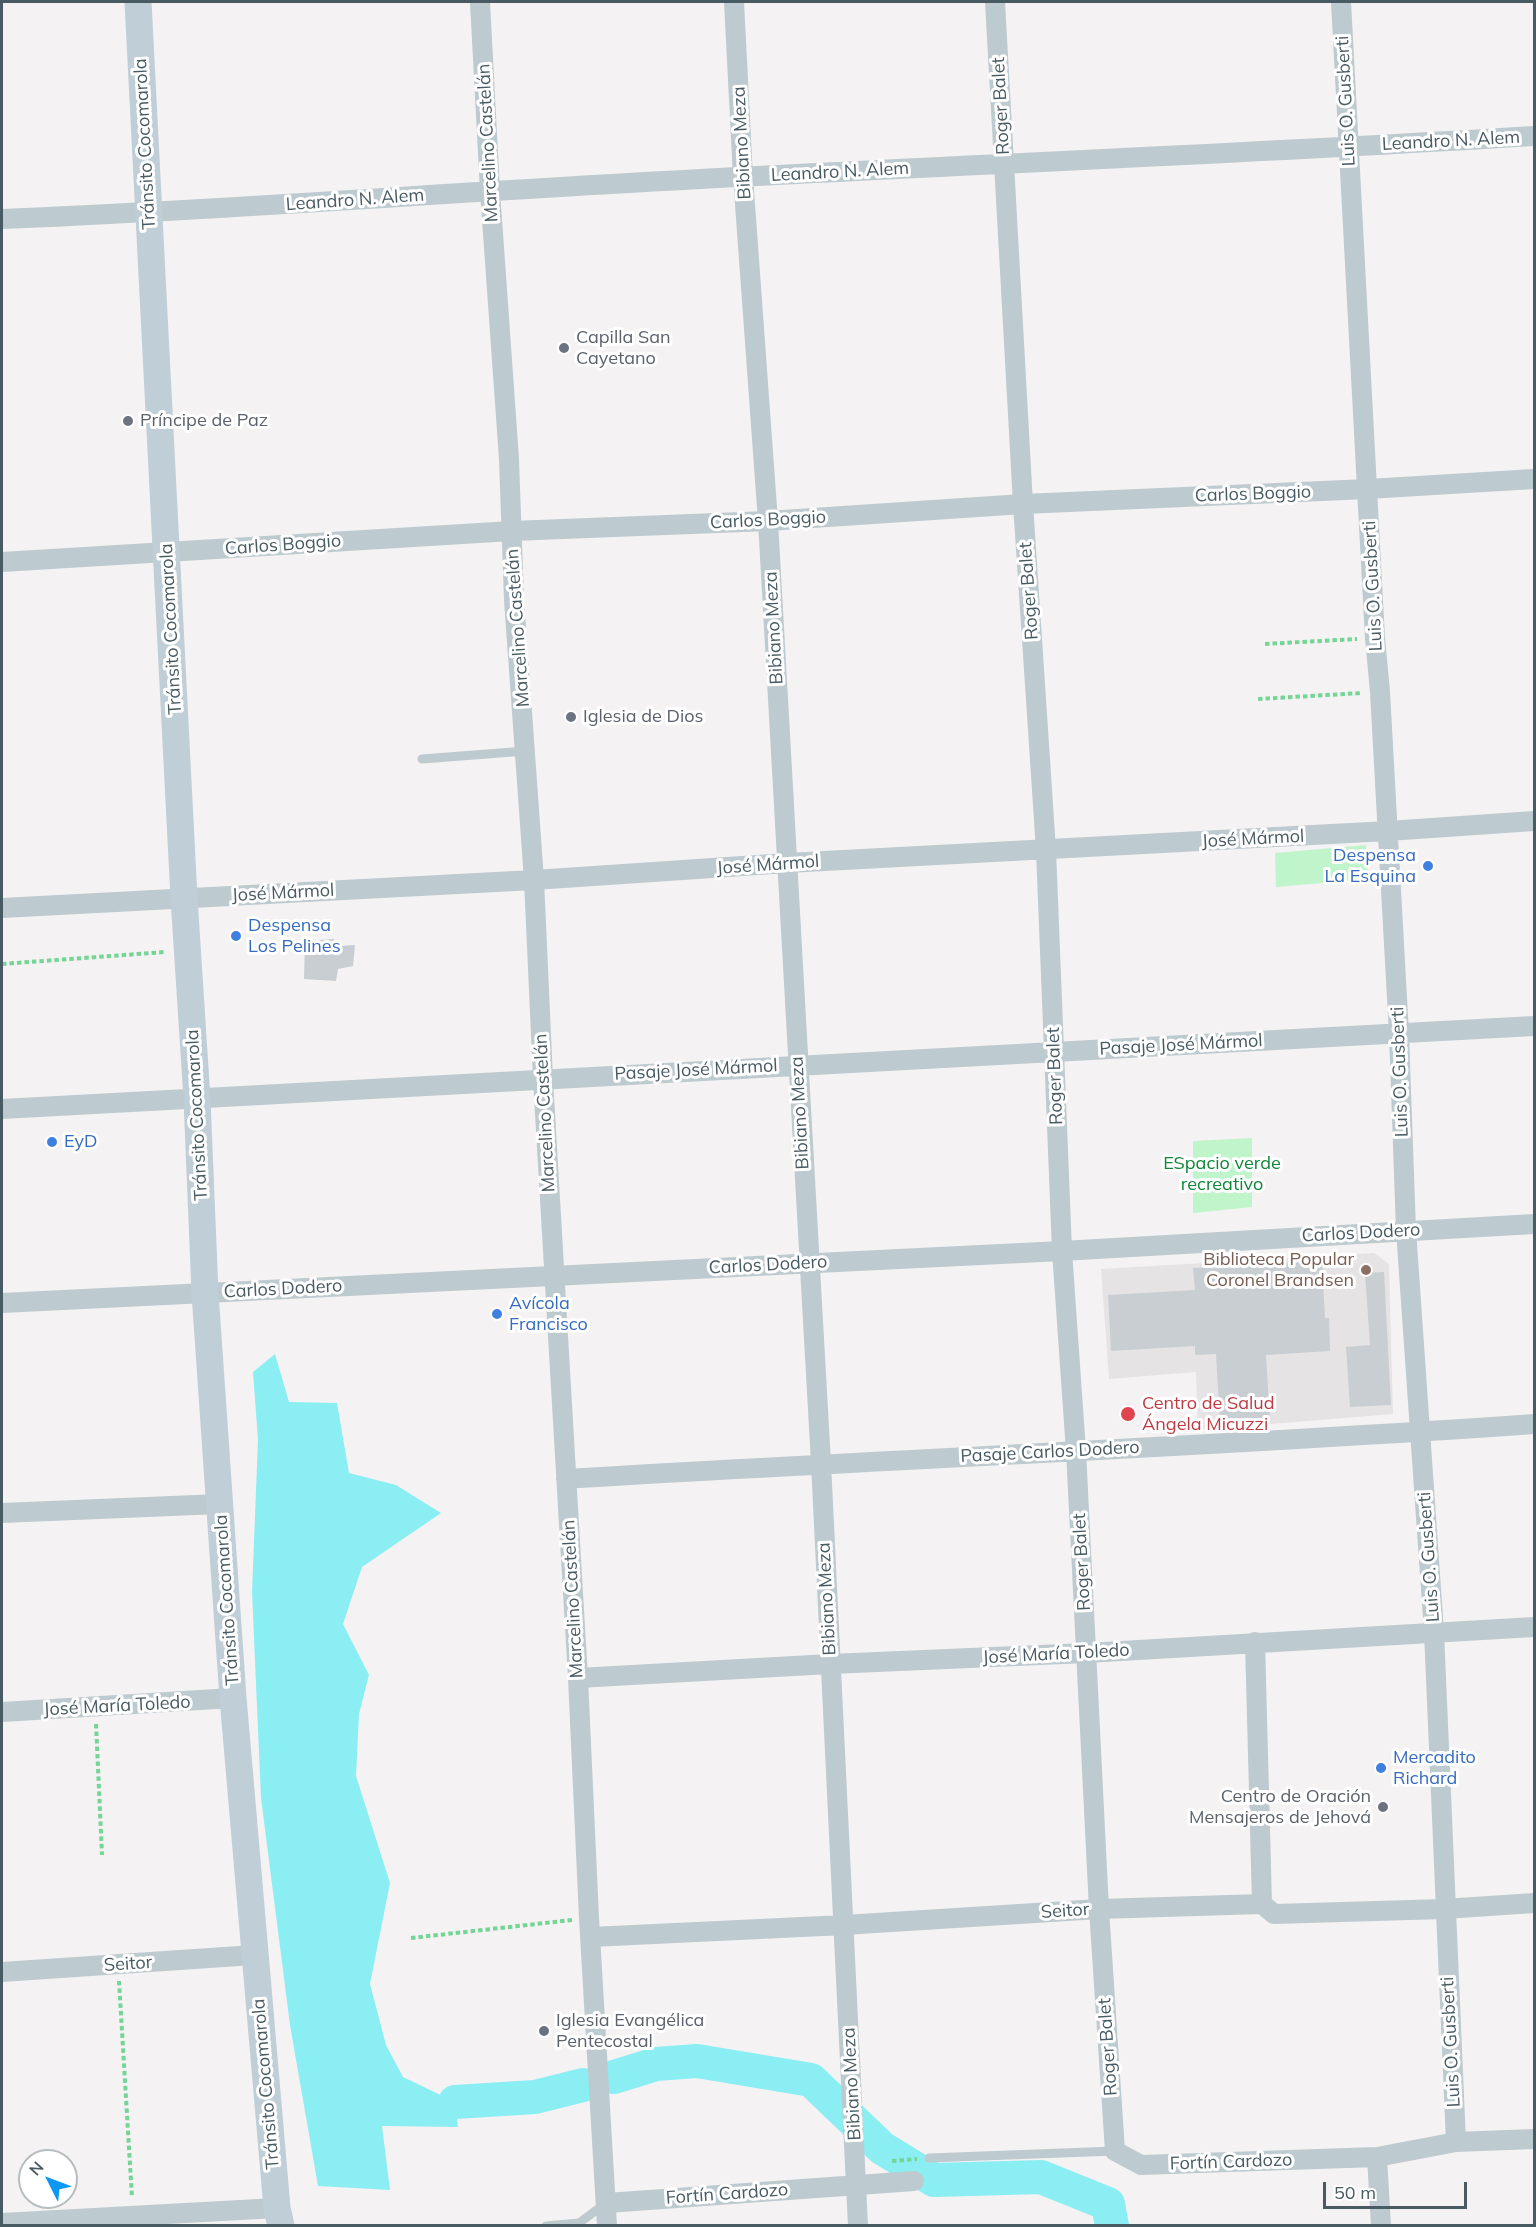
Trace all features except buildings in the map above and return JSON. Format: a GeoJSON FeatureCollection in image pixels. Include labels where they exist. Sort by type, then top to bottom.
{"type":"FeatureCollection","features":[{"type":"Feature","properties":{"kind":"street","name":"Tránsito Cocomarola"},"geometry":{"type":"LineString","coordinates":[[138,2],[184,898],[197,1098],[205,1293],[233,1698],[279,2217]]}},
{"type":"Feature","properties":{"kind":"street","name":"Marcelino Castelán"},"geometry":{"type":"LineString","coordinates":[[480,2],[490,191],[509,459],[514,600],[534,880],[553,1275],[578,1678],[607,2226]]}},
{"type":"Feature","properties":{"kind":"street","name":"Bibiano Meza"},"geometry":{"type":"LineString","coordinates":[[734,2],[743,177],[768,521],[831,1664],[858,2226]]}},
{"type":"Feature","properties":{"kind":"street","name":"Roger Balet"},"geometry":{"type":"LineString","coordinates":[[995,2],[1023,504],[1046,850],[1062,1251],[1076,1451],[1099,1909],[1115,2151]]}},
{"type":"Feature","properties":{"kind":"street","name":"Luis O. Gusberti"},"geometry":{"type":"LineString","coordinates":[[1341,2],[1399,1034],[1406,1230],[1434,1632],[1444,1909],[1456,2142]]}},
{"type":"Feature","properties":{"kind":"street","name":"Leandro N. Alem"},"geometry":{"type":"LineString","coordinates":[[2,219],[148,213],[490,191],[1534,136]]}},
{"type":"Feature","properties":{"kind":"street","name":"Carlos Boggio"},"geometry":{"type":"LineString","coordinates":[[2,562],[512,531],[768,521],[1023,504],[1368,489],[1534,479]]}},
{"type":"Feature","properties":{"kind":"street","name":"José Mármol"},"geometry":{"type":"LineString","coordinates":[[2,909],[1534,821]]}},
{"type":"Feature","properties":{"kind":"street","name":"Pasaje José Mármol"},"geometry":{"type":"LineString","coordinates":[[2,1109],[1534,1026]]}},
{"type":"Feature","properties":{"kind":"street","name":"Carlos Dodero"},"geometry":{"type":"LineString","coordinates":[[2,1303],[1062,1251],[1534,1224]]}},
{"type":"Feature","properties":{"kind":"street","name":"Pasaje Carlos Dodero"},"geometry":{"type":"LineString","coordinates":[[566,1479],[1534,1424]]}},
{"type":"Feature","properties":{"kind":"street"},"geometry":{"type":"LineString","coordinates":[[2,1513],[220,1504]]}},
{"type":"Feature","properties":{"kind":"street","name":"José María Toledo"},"geometry":{"type":"LineString","coordinates":[[578,1678],[1087,1653],[1534,1627]]}},
{"type":"Feature","properties":{"kind":"street"},"geometry":{"type":"LineString","coordinates":[[1255,1642],[1262,1904]]}},
{"type":"Feature","properties":{"kind":"street","name":"José María Toledo"},"geometry":{"type":"LineString","coordinates":[[2,1712],[233,1698]]}},
{"type":"Feature","properties":{"kind":"street","name":"Seitor"},"geometry":{"type":"LineString","coordinates":[[590,1928],[844,1925],[1099,1909],[1262,1904],[1274,1914],[1444,1909],[1534,1903]]}},
{"type":"Feature","properties":{"kind":"street","name":"Seitor"},"geometry":{"type":"LineString","coordinates":[[2,1972],[254,1955]]}},
{"type":"Feature","properties":{"kind":"street","name":"Fortín Cardozo"},"geometry":{"type":"LineString","coordinates":[[1115,2151],[1141,2165],[1377,2157],[1456,2142],[1534,2139]]}},
{"type":"Feature","properties":{"kind":"street"},"geometry":{"type":"LineString","coordinates":[[1377,2157],[1381,2226]]}},
{"type":"Feature","properties":{"kind":"street","name":"Fortín Cardozo"},"geometry":{"type":"LineString","coordinates":[[607,2203],[915,2181]]}},
{"type":"Feature","properties":{"kind":"street"},"geometry":{"type":"LineString","coordinates":[[2,2223],[133,2217],[279,2217]]}},
{"type":"Feature","properties":{"kind":"lane"},"geometry":{"type":"LineString","coordinates":[[422,759],[526,751]]}},
{"type":"Feature","properties":{"kind":"lane"},"geometry":{"type":"LineString","coordinates":[[929,2158],[1115,2151]]}},
{"type":"Feature","properties":{"kind":"lane"},"geometry":{"type":"LineString","coordinates":[[546,2226],[579,2223],[607,2203]]}},
{"type":"Feature","properties":{"kind":"path"},"geometry":{"type":"LineString","coordinates":[[1265,644],[1375,638]]}},
{"type":"Feature","properties":{"kind":"path"},"geometry":{"type":"LineString","coordinates":[[1258,699],[1380,692]]}},
{"type":"Feature","properties":{"kind":"path"},"geometry":{"type":"LineString","coordinates":[[2,964],[187,950]]}},
{"type":"Feature","properties":{"kind":"path"},"geometry":{"type":"LineString","coordinates":[[95,1708],[102,1855]]}},
{"type":"Feature","properties":{"kind":"path"},"geometry":{"type":"LineString","coordinates":[[411,1938],[590,1928]]}},
{"type":"Feature","properties":{"kind":"path"},"geometry":{"type":"LineString","coordinates":[[118,1965],[133,2217]]}},
{"type":"Feature","properties":{"kind":"path"},"geometry":{"type":"LineString","coordinates":[[886,2162],[915,2159]]}},
{"type":"Feature","properties":{"kind":"shaded area"},"geometry":{"type":"Polygon","coordinates":[[[1374,1253],[1389,1264],[1393,1414],[1198,1430],[1196,1372],[1109,1379],[1101,1269],[1374,1253]]]}},
{"type":"Feature","properties":{"kind":"green space"},"geometry":{"type":"Polygon","coordinates":[[[1366,845],[1368,879],[1276,887],[1275,853],[1366,845]]]}},
{"type":"Feature","properties":{"kind":"green space","name":"ESpacio verde recreativo"},"geometry":{"type":"Polygon","coordinates":[[[1252,1138],[1252,1207],[1193,1213],[1193,1141],[1252,1138]]]}},
{"type":"Feature","properties":{"kind":"water"},"geometry":{"type":"Polygon","coordinates":[[[275,1354],[289,1402],[337,1403],[349,1473],[396,1485],[441,1513],[362,1567],[343,1624],[369,1675],[359,1714],[356,1776],[390,1883],[370,1984],[386,2045],[403,2077],[455,2102],[458,2127],[382,2126],[390,2190],[318,2186],[290,2025],[261,1798],[252,1592],[258,1440],[253,1372],[275,1354]]]}},
{"type":"Feature","properties":{"kind":"waterway"},"geometry":{"type":"LineString","coordinates":[[614,2077],[656,2064],[697,2061],[811,2080],[882,2148],[934,2180],[1041,2177],[1108,2204],[1112,2226]]}},
{"type":"Feature","properties":{"kind":"waterway"},"geometry":{"type":"LineString","coordinates":[[455,2102],[535,2097],[583,2085]]}},
{"type":"Feature","properties":{"kind":"place","name":"Capilla San Cayetano"},"geometry":{"type":"Point","coordinates":[564,348]}},
{"type":"Feature","properties":{"kind":"place","name":"Príncipe de Paz"},"geometry":{"type":"Point","coordinates":[128,421]}},
{"type":"Feature","properties":{"kind":"place","name":"Iglesia de Dios"},"geometry":{"type":"Point","coordinates":[571,717]}},
{"type":"Feature","properties":{"kind":"place","name":"Despensa La Esquina"},"geometry":{"type":"Point","coordinates":[1428,866]}},
{"type":"Feature","properties":{"kind":"place","name":"Despensa Los Pelines"},"geometry":{"type":"Point","coordinates":[236,936]}},
{"type":"Feature","properties":{"kind":"place","name":"EyD"},"geometry":{"type":"Point","coordinates":[52,1142]}},
{"type":"Feature","properties":{"kind":"place","name":"Biblioteca Popular Coronel Brandsen"},"geometry":{"type":"Point","coordinates":[1366,1270]}},
{"type":"Feature","properties":{"kind":"place","name":"Avícola Francisco"},"geometry":{"type":"Point","coordinates":[497,1314]}},
{"type":"Feature","properties":{"kind":"place","name":"Centro de Salud Ángela Micuzzi"},"geometry":{"type":"Point","coordinates":[1128,1414]}},
{"type":"Feature","properties":{"kind":"place","name":"Mercadito Richard"},"geometry":{"type":"Point","coordinates":[1381,1768]}},
{"type":"Feature","properties":{"kind":"place","name":"Centro de Oración Mensajeros de Jehová"},"geometry":{"type":"Point","coordinates":[1383,1807]}},
{"type":"Feature","properties":{"kind":"place","name":"Iglesia Evangélica Pentecostal"},"geometry":{"type":"Point","coordinates":[544,2031]}}]}
